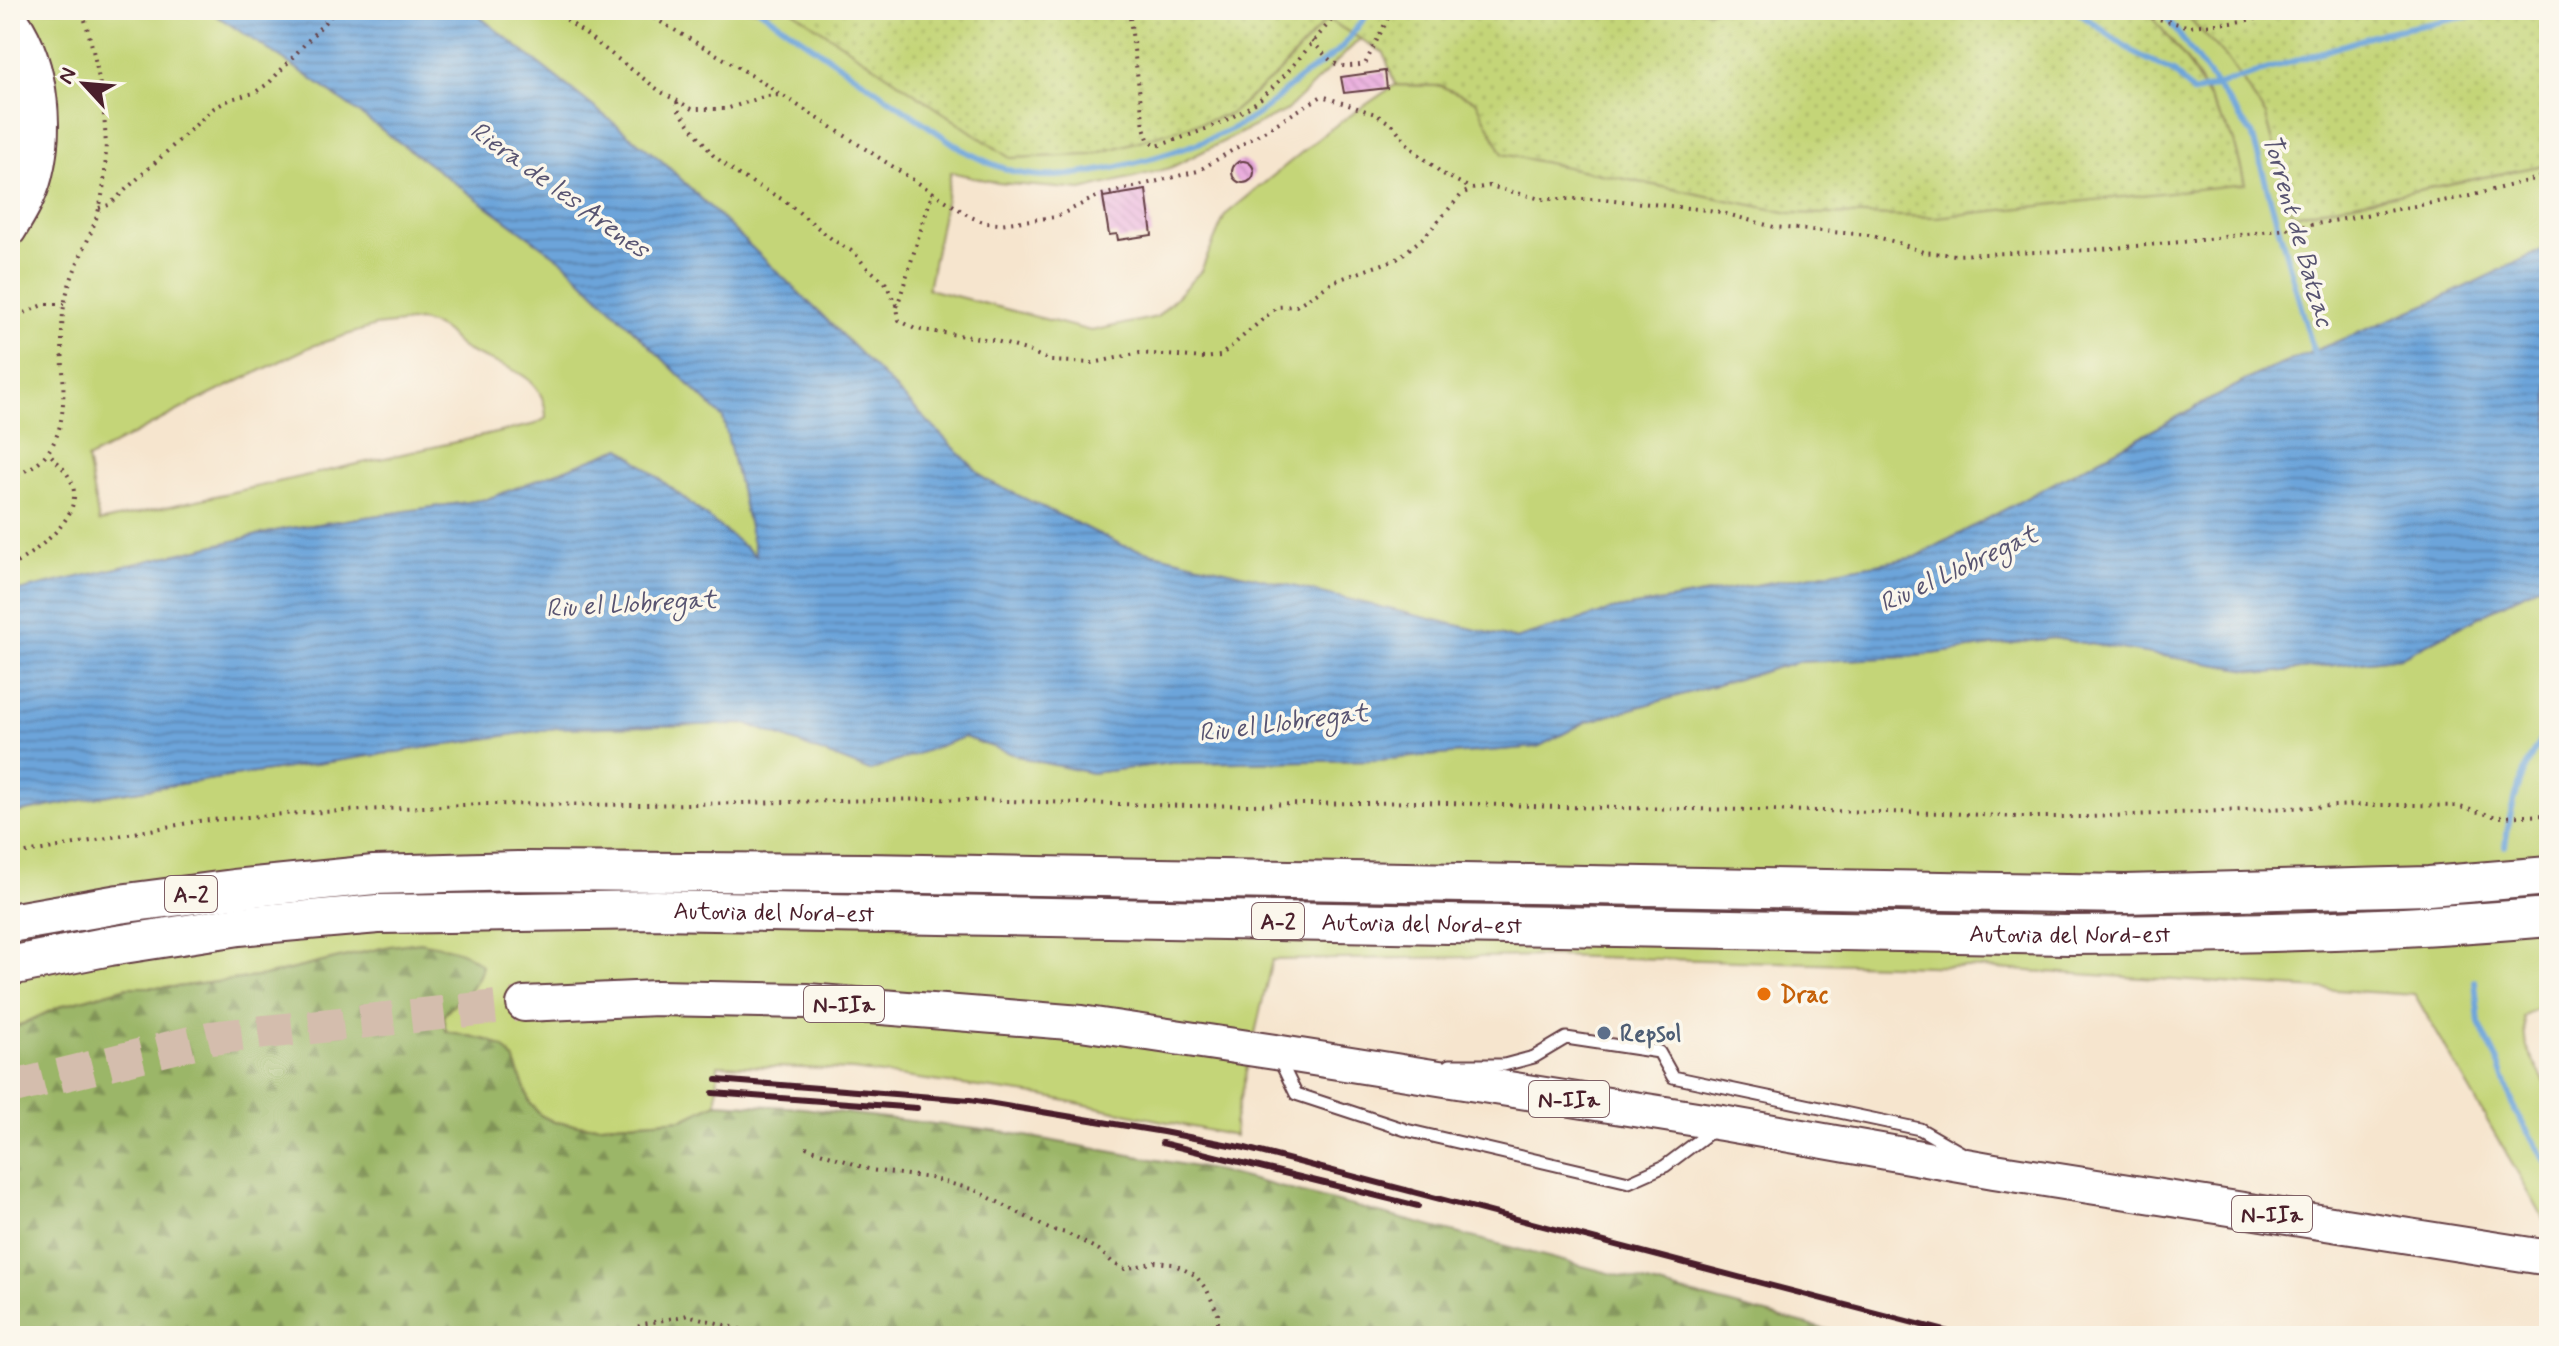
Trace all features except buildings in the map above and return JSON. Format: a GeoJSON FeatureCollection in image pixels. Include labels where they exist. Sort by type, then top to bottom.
{"type":"FeatureCollection","features":[{"type":"Feature","properties":{"kind":"highway","name":"Autovia del Nord-est"},"geometry":{"type":"LineString","coordinates":[[10,923],[119,904],[250,887],[374,875],[518,871],[894,873],[2125,894],[2429,886],[2549,876]]}},
{"type":"Feature","properties":{"kind":"highway","name":"Autovia del Nord-est"},"geometry":{"type":"LineString","coordinates":[[10,966],[110,946],[239,926],[378,914],[655,910],[2069,935],[2393,929],[2549,917]]}},
{"type":"Feature","properties":{"kind":"main road","name":"N-IIa"},"geometry":{"type":"LineString","coordinates":[[524,1004],[657,998],[807,1001],[1081,1023],[1722,1123],[1994,1171],[2549,1258]]}},
{"type":"Feature","properties":{"kind":"street"},"geometry":{"type":"LineString","coordinates":[[10,12],[29,43],[37,69],[43,95],[44,136],[39,175],[29,203],[12,232]]}},
{"type":"Feature","properties":{"kind":"street"},"geometry":{"type":"LineString","coordinates":[[10,40],[19,71],[25,129],[20,160],[10,190]]}},
{"type":"Feature","properties":{"kind":"lane"},"geometry":{"type":"LineString","coordinates":[[1416,1075],[1437,1065],[1504,1065],[1534,1057],[1566,1038],[1659,1052],[1673,1077],[1920,1129],[1994,1171]]}},
{"type":"Feature","properties":{"kind":"lane"},"geometry":{"type":"LineString","coordinates":[[1275,1052],[1296,1094],[1406,1130],[1629,1182],[1665,1166],[1722,1123]]}},
{"type":"Feature","properties":{"kind":"path"},"geometry":{"type":"LineString","coordinates":[[10,477],[25,472],[49,453],[61,424],[64,304],[99,208],[106,174],[104,128],[89,33],[82,10]]}},
{"type":"Feature","properties":{"kind":"path"},"geometry":{"type":"LineString","coordinates":[[99,208],[109,205],[214,108],[231,99],[254,93],[269,83],[336,10]]}},
{"type":"Feature","properties":{"kind":"path"},"geometry":{"type":"LineString","coordinates":[[554,10],[677,102],[692,109],[726,109],[766,96],[782,95]]}},
{"type":"Feature","properties":{"kind":"path"},"geometry":{"type":"LineString","coordinates":[[640,10],[782,95],[971,217],[986,223],[1056,217],[1098,196],[1198,171],[1322,96],[1375,114],[1393,125],[1410,147],[1443,174],[1472,189]]}},
{"type":"Feature","properties":{"kind":"path"},"geometry":{"type":"LineString","coordinates":[[1129,10],[1144,127],[1148,139],[1157,146],[1201,132],[1258,101],[1340,10]]}},
{"type":"Feature","properties":{"kind":"path"},"geometry":{"type":"LineString","coordinates":[[1312,41],[1333,63],[1345,68],[1365,64],[1392,10]]}},
{"type":"Feature","properties":{"kind":"path"},"geometry":{"type":"LineString","coordinates":[[2121,10],[2187,26],[2231,23],[2295,12],[2353,13],[2373,10]]}},
{"type":"Feature","properties":{"kind":"path"},"geometry":{"type":"LineString","coordinates":[[677,102],[679,111],[713,155],[737,174],[785,201],[833,240],[855,253],[885,282],[897,307],[899,320],[915,329],[993,340],[1051,361],[1093,363],[1140,353],[1204,358],[1220,356],[1277,307],[1296,306],[1335,281],[1397,259],[1432,229],[1462,194],[1489,186],[1541,199],[1651,202],[1716,211],[1774,227],[1868,235],[1923,252],[1956,255],[2091,250],[2294,228],[2470,196],[2549,175]]}},
{"type":"Feature","properties":{"kind":"path"},"geometry":{"type":"LineString","coordinates":[[897,307],[933,191]]}},
{"type":"Feature","properties":{"kind":"path"},"geometry":{"type":"LineString","coordinates":[[10,319],[46,304],[64,304]]}},
{"type":"Feature","properties":{"kind":"path"},"geometry":{"type":"LineString","coordinates":[[10,567],[44,544],[63,526],[71,508],[74,493],[70,478],[49,453]]}},
{"type":"Feature","properties":{"kind":"path"},"geometry":{"type":"LineString","coordinates":[[10,856],[199,821],[482,804],[644,805],[932,799],[1189,806],[1421,802],[2017,817],[2410,805],[2456,806],[2497,817],[2549,815]]}},
{"type":"Feature","properties":{"kind":"path"},"geometry":{"type":"LineString","coordinates":[[806,1147],[871,1170],[930,1178],[975,1190],[1041,1226],[1066,1233],[1099,1250],[1125,1269],[1156,1262],[1173,1264],[1195,1275],[1207,1290],[1218,1314],[1218,1336]]}},
{"type":"Feature","properties":{"kind":"path"},"geometry":{"type":"LineString","coordinates":[[616,1336],[644,1324],[688,1315],[765,1336]]}},
{"type":"Feature","properties":{"kind":"path"},"geometry":{"type":"LineString","coordinates":[[866,1336],[882,1330],[918,1336]]}},
{"type":"Feature","properties":{"kind":"green space"},"geometry":{"type":"Polygon","coordinates":[[[10,10],[208,10],[305,74],[564,262],[723,418],[757,557],[621,448],[487,499],[284,529],[10,593],[10,10]],[[420,321],[375,326],[312,346],[187,406],[87,459],[99,522],[536,424],[546,418],[544,402],[529,380],[466,350],[442,329],[420,321]]]}},
{"type":"Feature","properties":{"kind":"green space"},"geometry":{"type":"Polygon","coordinates":[[[471,10],[792,10],[829,34],[1230,114],[1277,74],[1327,19],[1360,39],[1287,110],[1170,168],[1082,190],[998,183],[951,172],[928,289],[1091,331],[1157,317],[1201,271],[1225,215],[1329,130],[1395,85],[1441,86],[1477,101],[1503,154],[2245,184],[2234,141],[2189,63],[2147,10],[2182,10],[2229,61],[2266,116],[2293,215],[2549,164],[2549,247],[2435,301],[2256,375],[1916,557],[1612,610],[1515,639],[1124,546],[986,480],[822,315],[662,161],[471,10]]]}},
{"type":"Feature","properties":{"kind":"green space"},"geometry":{"type":"Polygon","coordinates":[[[792,10],[2147,10],[2188,63],[2234,141],[2245,184],[1936,217],[1790,213],[1503,154],[1476,101],[1441,86],[1395,85],[1384,53],[1327,19],[1277,74],[1230,114],[1092,155],[1010,158],[792,10]]]}},
{"type":"Feature","properties":{"kind":"green space"},"geometry":{"type":"Polygon","coordinates":[[[2182,10],[2549,10],[2549,164],[2293,215],[2266,116],[2229,61],[2182,10]]]}},
{"type":"Feature","properties":{"kind":"green space"},"geometry":{"type":"Polygon","coordinates":[[[2549,580],[2549,1000],[2523,1017],[2526,1047],[2549,1090],[2549,1228],[2415,995],[1965,967],[1552,956],[1272,960],[1234,1124],[1235,1136],[1043,1096],[853,1070],[718,1065],[717,1103],[683,1119],[587,1126],[554,1122],[540,1115],[530,1103],[491,1041],[446,1031],[443,1016],[453,1004],[390,946],[264,976],[176,987],[128,987],[63,1005],[10,1030],[10,814],[114,794],[557,728],[748,724],[870,771],[964,737],[1030,760],[1092,773],[1171,763],[1377,760],[1537,747],[1586,722],[1797,662],[1908,657],[2053,638],[2268,673],[2402,657],[2549,580]]]}},
{"type":"Feature","properties":{"kind":"green space"},"geometry":{"type":"Polygon","coordinates":[[[420,942],[461,952],[482,966],[471,988],[443,1016],[446,1031],[491,1041],[504,1048],[514,1059],[530,1103],[540,1115],[554,1122],[587,1126],[683,1119],[717,1103],[803,1108],[1009,1133],[1218,1171],[1851,1336],[10,1336],[10,1030],[63,1005],[128,987],[176,987],[264,976],[390,946],[420,942]]]}},
{"type":"Feature","properties":{"kind":"water"},"geometry":{"type":"Polygon","coordinates":[[[208,10],[471,10],[662,161],[822,315],[986,480],[1124,546],[1515,639],[1612,610],[1916,557],[2256,375],[2435,301],[2549,247],[2549,580],[2402,657],[2268,673],[2053,638],[1908,657],[1797,662],[1586,722],[1538,747],[1377,760],[1171,763],[1092,773],[1030,760],[964,737],[870,771],[748,724],[557,728],[114,794],[10,814],[10,593],[284,529],[487,499],[621,448],[756,556],[723,418],[564,262],[305,74],[208,10]]]}},
{"type":"Feature","properties":{"kind":"waterway"},"geometry":{"type":"LineString","coordinates":[[760,10],[963,150],[1014,172],[1056,176],[1118,167],[1153,158],[1245,122],[1341,48],[1372,10]]}},
{"type":"Feature","properties":{"kind":"waterway"},"geometry":{"type":"LineString","coordinates":[[2075,10],[2133,52],[2175,73],[2193,93],[2382,33],[2499,10]]}},
{"type":"Feature","properties":{"kind":"waterway","name":"Torrent de Batzac"},"geometry":{"type":"LineString","coordinates":[[2161,10],[2252,134],[2315,356]]}},
{"type":"Feature","properties":{"kind":"waterway"},"geometry":{"type":"LineString","coordinates":[[2505,846],[2510,815],[2520,784],[2532,754],[2549,728]]}},
{"type":"Feature","properties":{"kind":"waterway"},"geometry":{"type":"LineString","coordinates":[[2475,981],[2479,1023],[2499,1064],[2516,1113],[2549,1166]]}},
{"type":"Feature","properties":{"kind":"tunnel"},"geometry":{"type":"LineString","coordinates":[[10,1088],[210,1038],[524,1004]]}},
{"type":"Feature","properties":{"kind":"railway"},"geometry":{"type":"LineString","coordinates":[[717,1080],[970,1100],[1245,1148],[1964,1336]]}},
{"type":"Feature","properties":{"kind":"railway"},"geometry":{"type":"LineString","coordinates":[[713,1093],[917,1108]]}},
{"type":"Feature","properties":{"kind":"railway"},"geometry":{"type":"LineString","coordinates":[[1162,1143],[1418,1206]]}},
{"type":"Feature","properties":{"kind":"place","name":"Drac"},"geometry":{"type":"Point","coordinates":[1764,994]}},
{"type":"Feature","properties":{"kind":"place","name":"Repsol"},"geometry":{"type":"Point","coordinates":[1604,1033]}},
{"type":"Feature","properties":{"kind":"water label","name":"Riera de les Arenes"},"geometry":{"type":"Point","coordinates":[560,189]}},
{"type":"Feature","properties":{"kind":"water label","name":"Riu el Llobregat"},"geometry":{"type":"Point","coordinates":[1958,568]}},
{"type":"Feature","properties":{"kind":"water label","name":"Riu el Llobregat"},"geometry":{"type":"Point","coordinates":[631,603]}},
{"type":"Feature","properties":{"kind":"water label","name":"Riu el Llobregat"},"geometry":{"type":"Point","coordinates":[1283,722]}}]}
